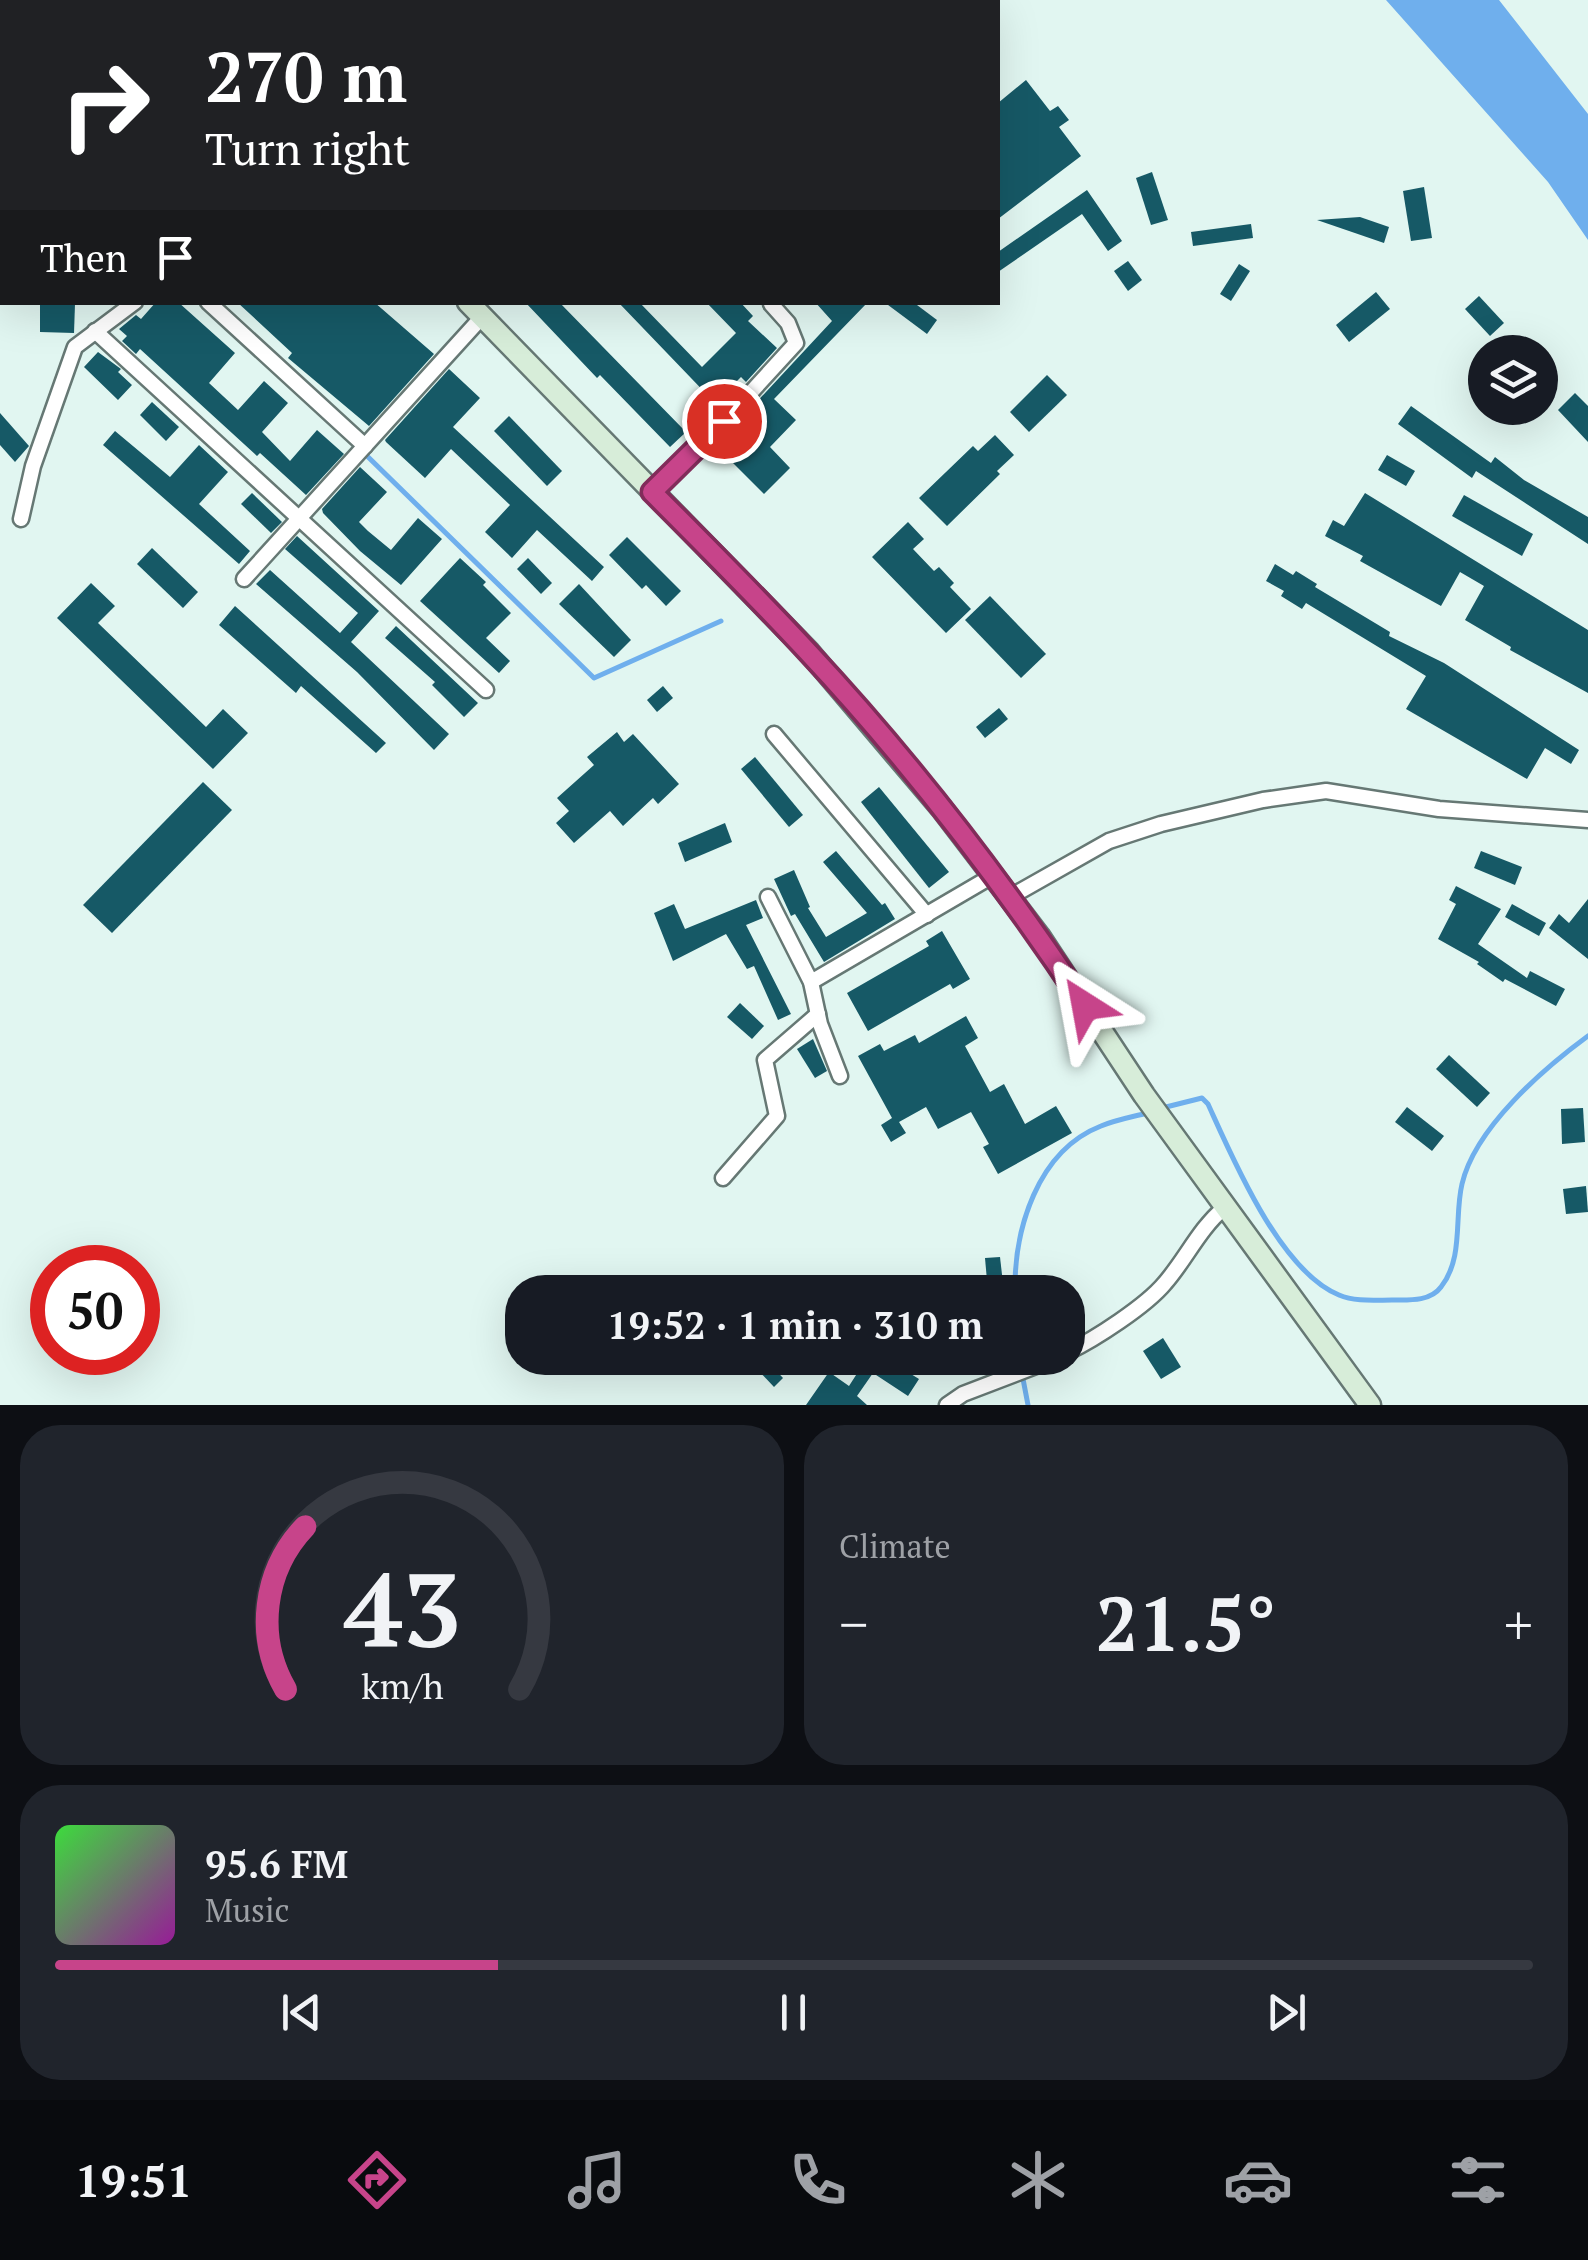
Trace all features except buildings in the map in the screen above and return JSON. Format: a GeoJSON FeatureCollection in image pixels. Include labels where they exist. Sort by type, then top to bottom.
{"type":"FeatureCollection","features":[{"type":"Feature","properties":{"kind":"main road"},"geometry":{"type":"LineString","coordinates":[[475,310],[809,652],[942,808],[1010,897],[1224,1208],[1370,1405]]}},
{"type":"Feature","properties":{"kind":"street"},"geometry":{"type":"LineString","coordinates":[[22,519],[33,466],[74,347],[130,305]]}},
{"type":"Feature","properties":{"kind":"street"},"geometry":{"type":"LineString","coordinates":[[211,305],[365,446]]}},
{"type":"Feature","properties":{"kind":"street"},"geometry":{"type":"LineString","coordinates":[[652,492],[701,446],[796,343],[788,322],[771,305]]}},
{"type":"Feature","properties":{"kind":"street"},"geometry":{"type":"LineString","coordinates":[[244,579],[365,446],[475,310]]}},
{"type":"Feature","properties":{"kind":"street"},"geometry":{"type":"LineString","coordinates":[[96,332],[486,690]]}},
{"type":"Feature","properties":{"kind":"street"},"geometry":{"type":"LineString","coordinates":[[774,734],[927,915]]}},
{"type":"Feature","properties":{"kind":"street"},"geometry":{"type":"LineString","coordinates":[[1010,897],[1110,841],[1161,824],[1326,790],[1439,808],[1588,820]]}},
{"type":"Feature","properties":{"kind":"street"},"geometry":{"type":"LineString","coordinates":[[811,982],[994,875]]}},
{"type":"Feature","properties":{"kind":"street"},"geometry":{"type":"LineString","coordinates":[[768,897],[811,982],[840,1076]]}},
{"type":"Feature","properties":{"kind":"street"},"geometry":{"type":"LineString","coordinates":[[722,1178],[777,1116],[765,1060],[818,1014]]}},
{"type":"Feature","properties":{"kind":"street"},"geometry":{"type":"LineString","coordinates":[[1085,1342],[1164,1286],[1203,1229],[1224,1208]]}},
{"type":"Feature","properties":{"kind":"street"},"geometry":{"type":"LineString","coordinates":[[946,1405],[963,1394],[1013,1375]]}},
{"type":"Feature","properties":{"kind":"water"},"geometry":{"type":"Polygon","coordinates":[[[1386,0],[1499,0],[1588,114],[1588,240],[1548,182],[1386,0]]]}},
{"type":"Feature","properties":{"kind":"waterway"},"geometry":{"type":"LineString","coordinates":[[364,453],[594,678],[721,621]]}},
{"type":"Feature","properties":{"kind":"waterway"},"geometry":{"type":"LineString","coordinates":[[1162,1108],[1202,1098],[1208,1104],[1278,1239],[1317,1282],[1352,1299],[1418,1299],[1436,1292],[1448,1276],[1456,1250],[1462,1184],[1481,1142],[1513,1101],[1588,1036]]}},
{"type":"Feature","properties":{"kind":"waterway"},"geometry":{"type":"LineString","coordinates":[[1016,1275],[1025,1219],[1045,1173],[1060,1154],[1079,1138],[1106,1124],[1147,1113]]}},
{"type":"Feature","properties":{"kind":"waterway"},"geometry":{"type":"LineString","coordinates":[[1022,1375],[1028,1405]]}},
{"type":"Feature","properties":{"kind":"route"},"geometry":{"type":"LineString","coordinates":[[724,421],[652,492],[809,652],[942,808],[1039,936],[1085,1006]]}}]}
